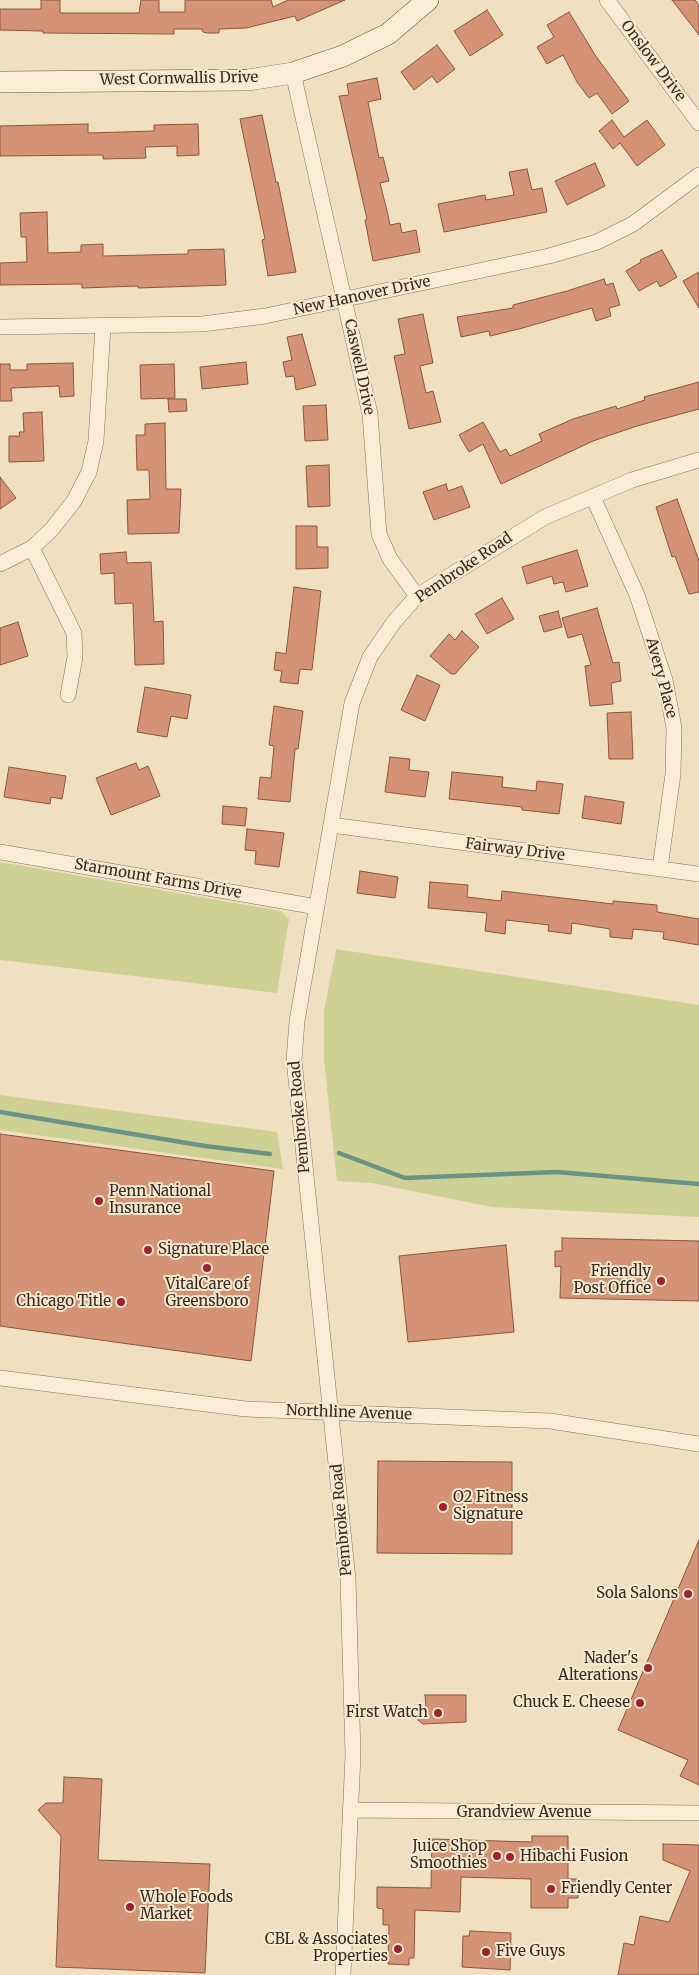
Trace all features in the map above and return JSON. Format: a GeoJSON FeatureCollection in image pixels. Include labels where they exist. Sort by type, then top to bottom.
{"type":"FeatureCollection","features":[{"type":"Feature","properties":{"kind":"street","name":"West Cornwallis Drive"},"geometry":{"type":"LineString","coordinates":[[0,82],[248,80],[293,73],[342,56],[388,34],[428,0]]}},
{"type":"Feature","properties":{"kind":"street","name":"Onslow Drive"},"geometry":{"type":"LineString","coordinates":[[607,0],[699,122]]}},
{"type":"Feature","properties":{"kind":"street","name":"Caswell Drive"},"geometry":{"type":"LineString","coordinates":[[293,73],[370,414],[379,534],[390,559],[418,596]]}},
{"type":"Feature","properties":{"kind":"street","name":"New Hanover Drive"},"geometry":{"type":"LineString","coordinates":[[0,327],[202,324],[265,316],[549,256],[597,242],[633,224],[699,175]]}},
{"type":"Feature","properties":{"kind":"street"},"geometry":{"type":"LineString","coordinates":[[0,564],[32,548],[52,529],[74,501],[89,472],[96,441],[103,326]]}},
{"type":"Feature","properties":{"kind":"street","name":"Pembroke Road"},"geometry":{"type":"LineString","coordinates":[[343,1975],[353,1707],[348,1579],[316,1287],[294,1060],[297,1021],[332,826],[347,728],[361,677],[370,657],[394,622],[418,596],[545,517],[632,480],[699,460]]}},
{"type":"Feature","properties":{"kind":"street","name":"Avery Place"},"geometry":{"type":"LineString","coordinates":[[593,497],[637,595],[665,680],[674,728],[673,774],[660,868]]}},
{"type":"Feature","properties":{"kind":"street"},"geometry":{"type":"LineString","coordinates":[[32,548],[74,633],[75,657],[68,695]]}},
{"type":"Feature","properties":{"kind":"street","name":"Fairway Drive"},"geometry":{"type":"LineString","coordinates":[[332,826],[699,874]]}},
{"type":"Feature","properties":{"kind":"street","name":"Starmount Farms Drive"},"geometry":{"type":"LineString","coordinates":[[0,852],[317,907]]}},
{"type":"Feature","properties":{"kind":"street","name":"Northline Avenue"},"geometry":{"type":"LineString","coordinates":[[0,1378],[246,1409],[550,1421],[699,1444]]}},
{"type":"Feature","properties":{"kind":"street","name":"Grandview Avenue"},"geometry":{"type":"LineString","coordinates":[[350,1810],[699,1813]]}},
{"type":"Feature","properties":{"kind":"green space"},"geometry":{"type":"Polygon","coordinates":[[[0,862],[281,911],[289,919],[277,993],[0,960],[0,862]]]}},
{"type":"Feature","properties":{"kind":"green space"},"geometry":{"type":"Polygon","coordinates":[[[336,949],[699,1005],[699,1217],[492,1207],[372,1183],[337,1181],[324,1060],[324,1011],[336,949]]]}},
{"type":"Feature","properties":{"kind":"green space"},"geometry":{"type":"Polygon","coordinates":[[[0,1095],[277,1132],[283,1169],[0,1130],[0,1095]]]}},
{"type":"Feature","properties":{"kind":"building"},"geometry":{"type":"Polygon","coordinates":[[[41,0],[60,0],[60,13],[139,13],[141,0],[159,0],[159,12],[185,12],[185,0],[271,0],[273,7],[288,0],[345,0],[297,21],[295,16],[246,28],[219,29],[219,33],[207,33],[203,32],[202,29],[174,29],[174,34],[43,33],[43,31],[0,30],[0,9],[41,9],[41,0]]]}},
{"type":"Feature","properties":{"kind":"building"},"geometry":{"type":"Polygon","coordinates":[[[672,0],[695,0],[699,5],[699,35],[672,0]]]}},
{"type":"Feature","properties":{"kind":"building"},"geometry":{"type":"Polygon","coordinates":[[[487,10],[503,35],[470,56],[454,31],[487,10]]]}},
{"type":"Feature","properties":{"kind":"building"},"geometry":{"type":"Polygon","coordinates":[[[569,12],[595,55],[629,101],[612,114],[597,93],[589,98],[577,82],[563,55],[547,64],[537,47],[554,37],[547,25],[569,12]]]}},
{"type":"Feature","properties":{"kind":"building"},"geometry":{"type":"Polygon","coordinates":[[[437,45],[455,69],[437,83],[432,76],[414,90],[401,72],[437,45]]]}},
{"type":"Feature","properties":{"kind":"building"},"geometry":{"type":"Polygon","coordinates":[[[377,78],[381,99],[368,102],[379,158],[383,157],[389,181],[380,183],[390,225],[400,223],[402,233],[416,230],[420,252],[373,261],[365,220],[367,219],[339,96],[349,95],[347,84],[377,78]]]}},
{"type":"Feature","properties":{"kind":"building"},"geometry":{"type":"Polygon","coordinates":[[[262,115],[296,272],[268,276],[262,240],[265,239],[240,119],[262,115]]]}},
{"type":"Feature","properties":{"kind":"building"},"geometry":{"type":"Polygon","coordinates":[[[612,120],[624,137],[647,120],[665,145],[637,166],[620,143],[613,149],[599,131],[612,120]]]}},
{"type":"Feature","properties":{"kind":"building"},"geometry":{"type":"Polygon","coordinates":[[[88,124],[88,133],[154,131],[154,125],[198,124],[199,155],[177,156],[177,146],[145,147],[146,158],[103,159],[103,155],[0,156],[0,126],[88,124]]]}},
{"type":"Feature","properties":{"kind":"building"},"geometry":{"type":"Polygon","coordinates":[[[595,163],[605,186],[567,205],[555,181],[595,163]]]}},
{"type":"Feature","properties":{"kind":"building"},"geometry":{"type":"Polygon","coordinates":[[[527,169],[532,190],[542,188],[547,212],[444,232],[438,204],[485,195],[486,200],[514,195],[509,172],[527,169]]]}},
{"type":"Feature","properties":{"kind":"building"},"geometry":{"type":"Polygon","coordinates":[[[47,212],[48,253],[81,252],[81,245],[103,244],[103,256],[188,254],[188,250],[224,249],[226,285],[82,288],[82,284],[0,285],[0,263],[27,262],[26,237],[21,237],[20,213],[47,212]]]}},
{"type":"Feature","properties":{"kind":"building"},"geometry":{"type":"Polygon","coordinates":[[[662,250],[677,277],[660,287],[657,281],[639,291],[626,271],[641,262],[640,260],[662,250]]]}},
{"type":"Feature","properties":{"kind":"building"},"geometry":{"type":"Polygon","coordinates":[[[699,272],[699,308],[683,281],[699,272]]]}},
{"type":"Feature","properties":{"kind":"building"},"geometry":{"type":"Polygon","coordinates":[[[604,279],[606,285],[613,283],[620,305],[609,308],[611,316],[596,321],[592,308],[490,336],[489,331],[461,337],[457,317],[513,308],[513,305],[604,279]]]}},
{"type":"Feature","properties":{"kind":"building"},"geometry":{"type":"Polygon","coordinates":[[[423,314],[433,363],[420,366],[426,393],[433,391],[441,422],[409,429],[394,356],[405,354],[398,319],[423,314]]]}},
{"type":"Feature","properties":{"kind":"building"},"geometry":{"type":"Polygon","coordinates":[[[302,334],[316,385],[296,390],[294,376],[286,377],[283,362],[292,360],[287,337],[302,334]]]}},
{"type":"Feature","properties":{"kind":"building"},"geometry":{"type":"Polygon","coordinates":[[[246,362],[248,384],[202,389],[200,367],[246,362]]]}},
{"type":"Feature","properties":{"kind":"building"},"geometry":{"type":"Polygon","coordinates":[[[73,363],[74,396],[60,397],[59,386],[11,388],[12,401],[0,401],[0,364],[10,364],[10,370],[27,370],[27,364],[73,363]]]}},
{"type":"Feature","properties":{"kind":"building"},"geometry":{"type":"Polygon","coordinates":[[[174,364],[175,398],[141,399],[140,365],[174,364]]]}},
{"type":"Feature","properties":{"kind":"building"},"geometry":{"type":"Polygon","coordinates":[[[699,382],[699,409],[637,426],[593,441],[501,484],[483,444],[469,452],[459,435],[483,422],[500,452],[506,449],[510,456],[542,441],[539,434],[573,419],[616,406],[617,409],[645,400],[644,397],[699,382]]]}},
{"type":"Feature","properties":{"kind":"building"},"geometry":{"type":"Polygon","coordinates":[[[168,399],[186,399],[187,411],[169,412],[168,399]]]}},
{"type":"Feature","properties":{"kind":"building"},"geometry":{"type":"Polygon","coordinates":[[[326,405],[328,440],[305,441],[303,406],[326,405]]]}},
{"type":"Feature","properties":{"kind":"building"},"geometry":{"type":"Polygon","coordinates":[[[42,412],[44,461],[9,462],[9,436],[20,436],[19,432],[24,432],[23,413],[42,412]]]}},
{"type":"Feature","properties":{"kind":"building"},"geometry":{"type":"Polygon","coordinates":[[[165,423],[166,489],[181,489],[179,533],[128,534],[127,500],[150,499],[149,470],[137,470],[136,435],[145,435],[145,424],[165,423]]]}},
{"type":"Feature","properties":{"kind":"building"},"geometry":{"type":"Polygon","coordinates":[[[329,465],[330,506],[308,507],[306,466],[329,465]]]}},
{"type":"Feature","properties":{"kind":"building"},"geometry":{"type":"Polygon","coordinates":[[[0,477],[16,498],[0,509],[0,477]]]}},
{"type":"Feature","properties":{"kind":"building"},"geometry":{"type":"Polygon","coordinates":[[[446,484],[448,491],[462,486],[470,507],[434,520],[423,492],[446,484]]]}},
{"type":"Feature","properties":{"kind":"building"},"geometry":{"type":"Polygon","coordinates":[[[677,499],[699,561],[699,592],[689,594],[675,556],[672,557],[656,507],[677,499]]]}},
{"type":"Feature","properties":{"kind":"building"},"geometry":{"type":"Polygon","coordinates":[[[296,526],[317,526],[317,547],[328,547],[328,568],[296,569],[296,526]]]}},
{"type":"Feature","properties":{"kind":"building"},"geometry":{"type":"Polygon","coordinates":[[[577,550],[588,586],[566,592],[563,582],[554,584],[552,576],[527,584],[522,567],[577,550]]]}},
{"type":"Feature","properties":{"kind":"building"},"geometry":{"type":"Polygon","coordinates":[[[126,552],[127,563],[151,562],[154,622],[163,621],[164,664],[135,665],[133,603],[115,604],[114,573],[101,574],[100,554],[126,552]]]}},
{"type":"Feature","properties":{"kind":"building"},"geometry":{"type":"Polygon","coordinates":[[[294,587],[321,591],[312,670],[300,669],[298,684],[280,682],[282,671],[274,670],[276,652],[286,654],[294,587]]]}},
{"type":"Feature","properties":{"kind":"building"},"geometry":{"type":"Polygon","coordinates":[[[502,598],[514,619],[487,634],[475,614],[502,598]]]}},
{"type":"Feature","properties":{"kind":"building"},"geometry":{"type":"Polygon","coordinates":[[[597,608],[613,663],[619,662],[621,681],[611,683],[613,704],[590,706],[585,666],[591,665],[582,634],[568,638],[562,618],[597,608]]]}},
{"type":"Feature","properties":{"kind":"building"},"geometry":{"type":"Polygon","coordinates":[[[558,611],[562,627],[544,632],[539,616],[558,611]]]}},
{"type":"Feature","properties":{"kind":"building"},"geometry":{"type":"Polygon","coordinates":[[[18,622],[28,656],[0,665],[0,628],[18,622]]]}},
{"type":"Feature","properties":{"kind":"building"},"geometry":{"type":"Polygon","coordinates":[[[462,631],[479,647],[455,674],[451,674],[430,656],[449,634],[455,640],[462,631]]]}},
{"type":"Feature","properties":{"kind":"building"},"geometry":{"type":"Polygon","coordinates":[[[417,675],[440,685],[425,721],[401,710],[417,675]]]}},
{"type":"Feature","properties":{"kind":"building"},"geometry":{"type":"Polygon","coordinates":[[[145,687],[191,695],[187,719],[171,716],[167,737],[137,732],[145,687]]]}},
{"type":"Feature","properties":{"kind":"building"},"geometry":{"type":"Polygon","coordinates":[[[274,706],[303,711],[298,749],[295,749],[290,802],[258,799],[260,777],[271,778],[274,746],[269,745],[274,706]]]}},
{"type":"Feature","properties":{"kind":"building"},"geometry":{"type":"Polygon","coordinates":[[[631,712],[633,759],[609,759],[607,713],[631,712]]]}},
{"type":"Feature","properties":{"kind":"building"},"geometry":{"type":"Polygon","coordinates":[[[390,757],[410,759],[409,770],[429,772],[425,797],[385,792],[390,757]]]}},
{"type":"Feature","properties":{"kind":"building"},"geometry":{"type":"Polygon","coordinates":[[[136,763],[139,770],[148,766],[160,796],[111,815],[96,778],[136,763]]]}},
{"type":"Feature","properties":{"kind":"building"},"geometry":{"type":"Polygon","coordinates":[[[9,767],[66,776],[62,799],[51,797],[50,804],[4,797],[9,767]]]}},
{"type":"Feature","properties":{"kind":"building"},"geometry":{"type":"Polygon","coordinates":[[[452,772],[503,777],[502,787],[536,791],[537,781],[563,784],[559,814],[522,810],[522,807],[449,799],[452,772]]]}},
{"type":"Feature","properties":{"kind":"building"},"geometry":{"type":"Polygon","coordinates":[[[585,796],[624,802],[621,824],[582,818],[585,796]]]}},
{"type":"Feature","properties":{"kind":"building"},"geometry":{"type":"Polygon","coordinates":[[[223,806],[247,808],[245,826],[222,824],[223,806]]]}},
{"type":"Feature","properties":{"kind":"building"},"geometry":{"type":"Polygon","coordinates":[[[247,829],[284,833],[279,867],[255,864],[256,851],[245,850],[247,829]]]}},
{"type":"Feature","properties":{"kind":"building"},"geometry":{"type":"Polygon","coordinates":[[[360,871],[398,877],[395,898],[357,893],[360,871]]]}},
{"type":"Feature","properties":{"kind":"building"},"geometry":{"type":"Polygon","coordinates":[[[430,882],[468,885],[467,897],[501,901],[502,891],[613,904],[613,901],[657,905],[657,912],[699,919],[699,945],[663,939],[664,932],[633,929],[632,939],[610,937],[610,929],[572,923],[571,934],[548,931],[549,925],[506,920],[505,934],[485,931],[487,913],[428,908],[430,882]]]}},
{"type":"Feature","properties":{"kind":"building","name":"Signature Place"},"geometry":{"type":"Polygon","coordinates":[[[0,1134],[274,1171],[251,1361],[0,1326],[0,1134]]]}},
{"type":"Feature","properties":{"kind":"building"},"geometry":{"type":"Polygon","coordinates":[[[562,1238],[699,1241],[699,1301],[560,1298],[561,1266],[555,1267],[555,1251],[562,1251],[562,1238]]]}},
{"type":"Feature","properties":{"kind":"building"},"geometry":{"type":"Polygon","coordinates":[[[506,1245],[514,1332],[408,1342],[399,1256],[506,1245]]]}},
{"type":"Feature","properties":{"kind":"building"},"geometry":{"type":"Polygon","coordinates":[[[378,1461],[512,1462],[512,1554],[377,1553],[378,1461]]]}},
{"type":"Feature","properties":{"kind":"building"},"geometry":{"type":"Polygon","coordinates":[[[699,1540],[699,1785],[680,1776],[688,1760],[618,1730],[699,1540]]]}},
{"type":"Feature","properties":{"kind":"building"},"geometry":{"type":"Polygon","coordinates":[[[425,1695],[466,1695],[466,1722],[423,1724],[418,1720],[418,1714],[426,1708],[425,1695]]]}},
{"type":"Feature","properties":{"kind":"building"},"geometry":{"type":"Polygon","coordinates":[[[64,1777],[102,1779],[98,1860],[210,1864],[205,1973],[56,1967],[61,1836],[38,1810],[46,1803],[63,1803],[64,1777]]]}},
{"type":"Feature","properties":{"kind":"building"},"geometry":{"type":"Polygon","coordinates":[[[532,1836],[568,1836],[568,1879],[578,1879],[578,1898],[568,1898],[568,1908],[531,1908],[531,1879],[461,1877],[460,1912],[415,1910],[414,1958],[409,1958],[409,1965],[388,1964],[389,1925],[383,1925],[383,1909],[377,1908],[377,1887],[431,1888],[432,1839],[532,1842],[532,1836]]]}},
{"type":"Feature","properties":{"kind":"building"},"geometry":{"type":"Polygon","coordinates":[[[663,1844],[699,1845],[699,1975],[618,1975],[624,1943],[634,1945],[640,1916],[669,1922],[690,1871],[663,1860],[663,1844]]]}},
{"type":"Feature","properties":{"kind":"building","name":"Five Guys"},"geometry":{"type":"Polygon","coordinates":[[[470,1931],[511,1933],[510,1970],[462,1967],[463,1936],[469,1936],[470,1931]]]}},
{"type":"Feature","properties":{"kind":"waterway"},"geometry":{"type":"LineString","coordinates":[[0,1112],[205,1146],[270,1154]]}},
{"type":"Feature","properties":{"kind":"waterway"},"geometry":{"type":"LineString","coordinates":[[339,1153],[405,1178],[557,1172],[699,1184]]}},
{"type":"Feature","properties":{"kind":"place","name":"Penn National Insurance"},"geometry":{"type":"Point","coordinates":[99,1201]}},
{"type":"Feature","properties":{"kind":"place","name":"Signature Place"},"geometry":{"type":"Point","coordinates":[148,1250]}},
{"type":"Feature","properties":{"kind":"place","name":"VitalCare of Greensboro"},"geometry":{"type":"Point","coordinates":[207,1268]}},
{"type":"Feature","properties":{"kind":"place","name":"Friendly Post Office"},"geometry":{"type":"Point","coordinates":[661,1281]}},
{"type":"Feature","properties":{"kind":"place","name":"Chicago Title"},"geometry":{"type":"Point","coordinates":[121,1302]}},
{"type":"Feature","properties":{"kind":"place","name":"O2 Fitness Signature"},"geometry":{"type":"Point","coordinates":[443,1507]}},
{"type":"Feature","properties":{"kind":"place","name":"Sola Salons"},"geometry":{"type":"Point","coordinates":[688,1594]}},
{"type":"Feature","properties":{"kind":"place","name":"Nader's Alterations"},"geometry":{"type":"Point","coordinates":[648,1668]}},
{"type":"Feature","properties":{"kind":"place","name":"Chuck E. Cheese"},"geometry":{"type":"Point","coordinates":[640,1703]}},
{"type":"Feature","properties":{"kind":"place","name":"First Watch"},"geometry":{"type":"Point","coordinates":[438,1713]}},
{"type":"Feature","properties":{"kind":"place","name":"Juice Shop Smoothies"},"geometry":{"type":"Point","coordinates":[497,1856]}},
{"type":"Feature","properties":{"kind":"place","name":"Hibachi Fusion"},"geometry":{"type":"Point","coordinates":[510,1857]}},
{"type":"Feature","properties":{"kind":"place","name":"Friendly Center"},"geometry":{"type":"Point","coordinates":[551,1889]}},
{"type":"Feature","properties":{"kind":"place","name":"Whole Foods Market"},"geometry":{"type":"Point","coordinates":[130,1907]}},
{"type":"Feature","properties":{"kind":"place","name":"CBL & Associates Properties"},"geometry":{"type":"Point","coordinates":[398,1949]}},
{"type":"Feature","properties":{"kind":"place","name":"Five Guys"},"geometry":{"type":"Point","coordinates":[486,1952]}}]}
